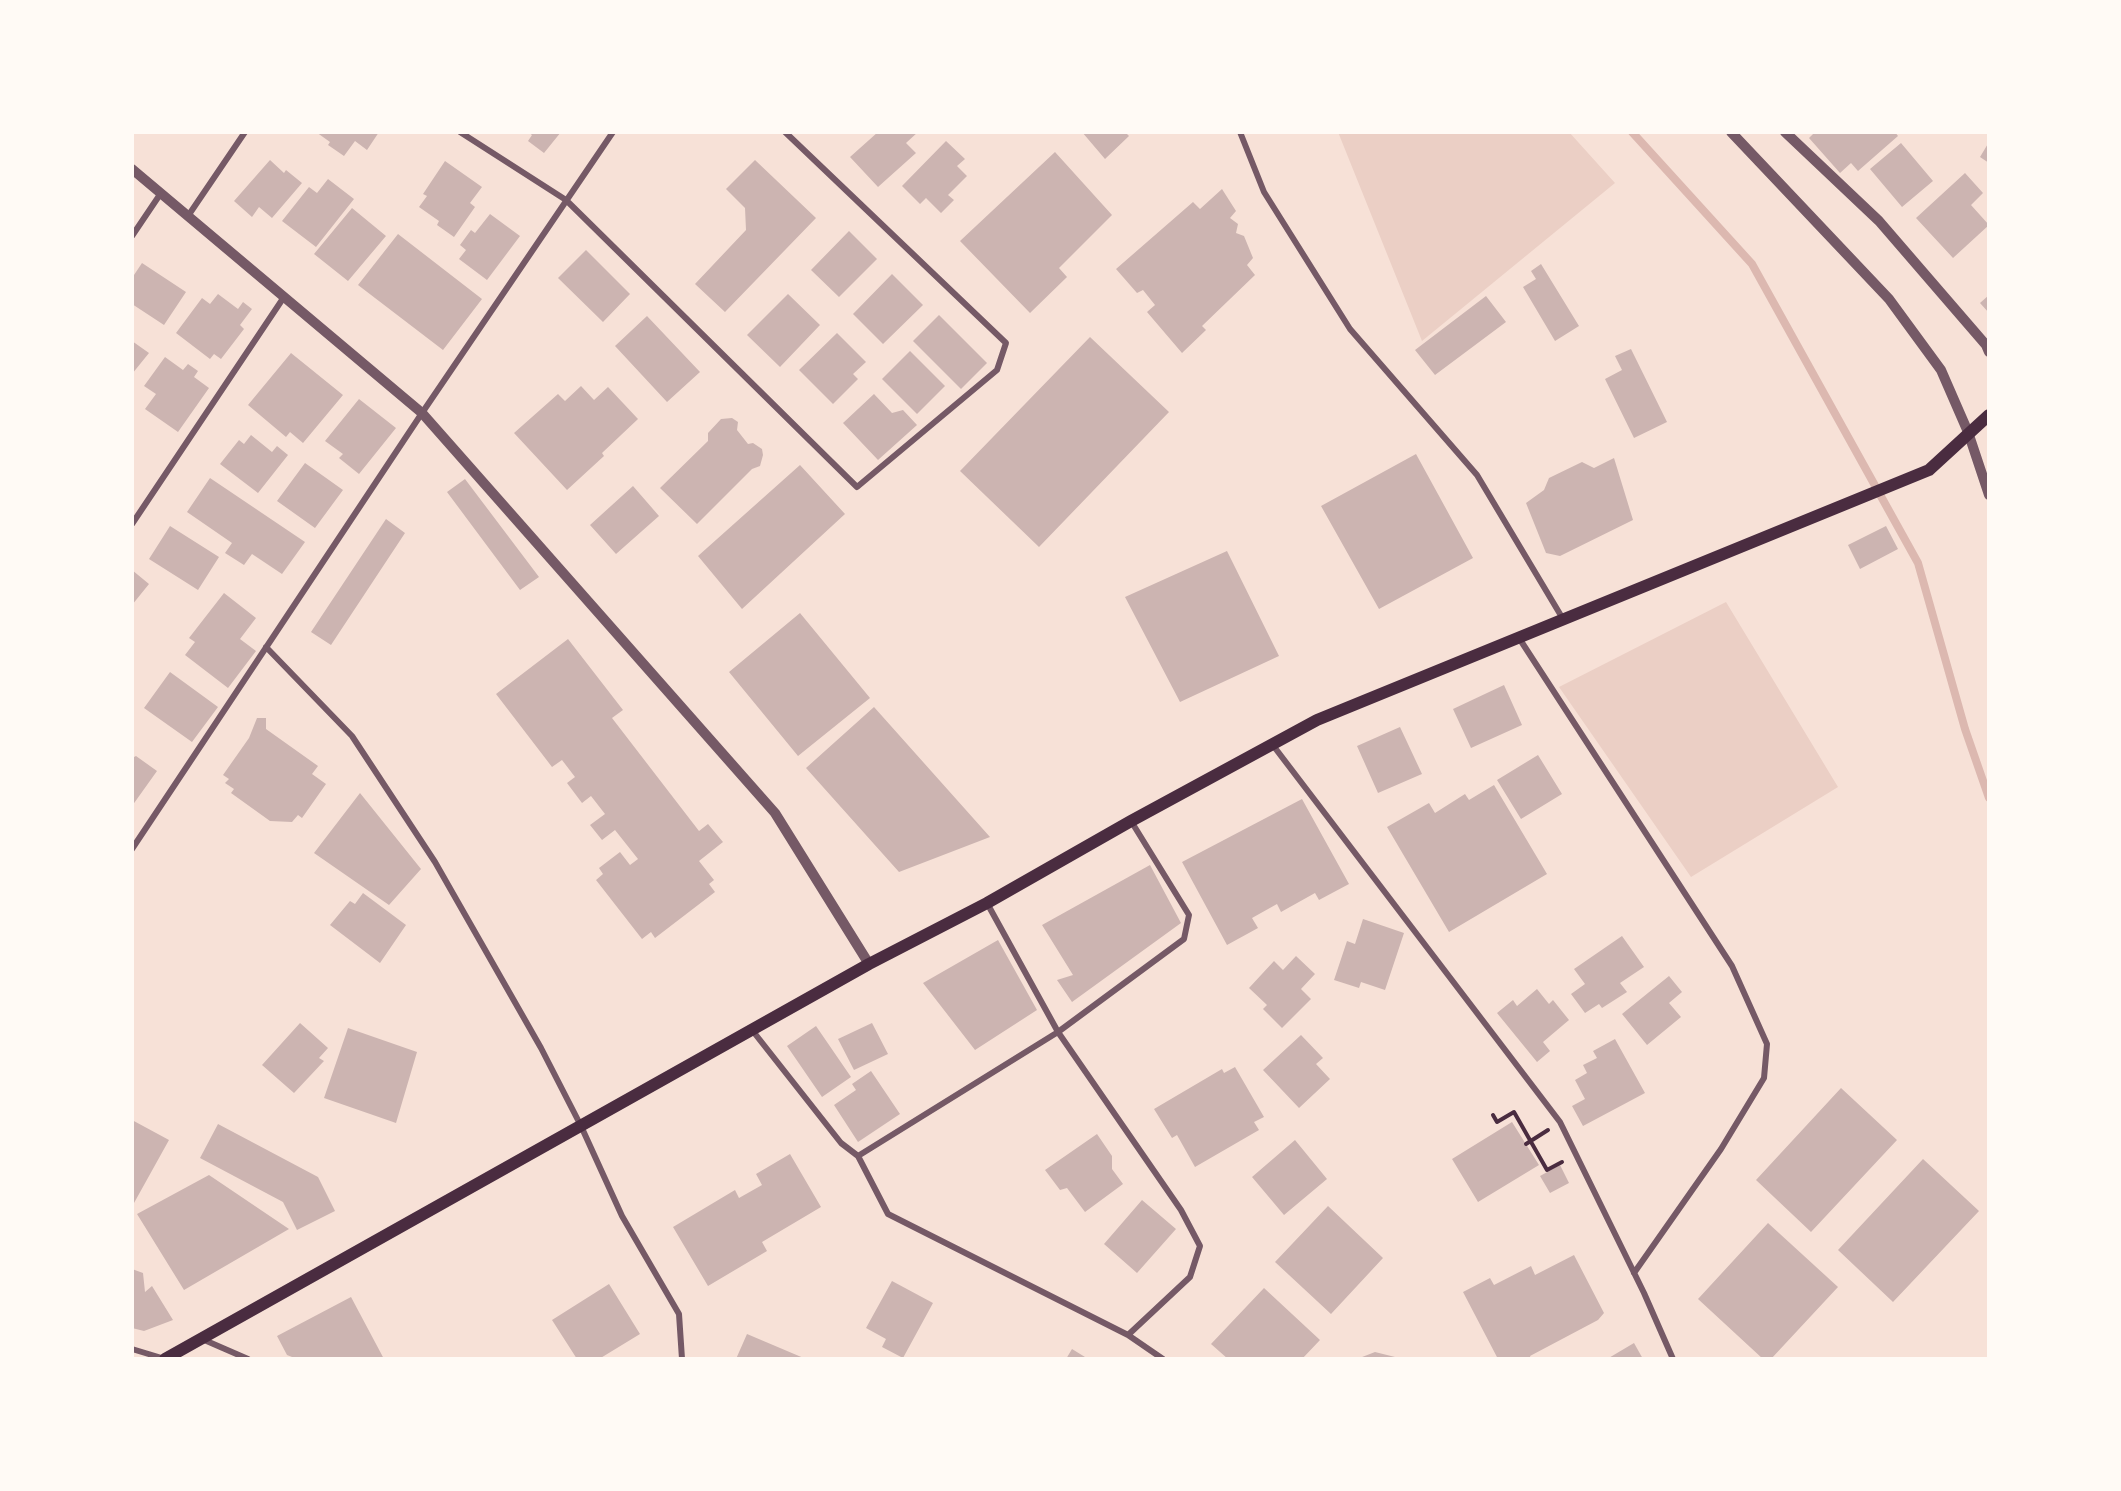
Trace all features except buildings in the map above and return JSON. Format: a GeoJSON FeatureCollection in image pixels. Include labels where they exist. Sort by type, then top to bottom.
{"type":"FeatureCollection","features":[{"type":"Feature","properties":{"kind":"main road"},"geometry":{"type":"LineString","coordinates":[[165,1359],[869,964],[987,903],[1131,821],[1317,720],[1929,470],[1989,415]]}},
{"type":"Feature","properties":{"kind":"street"},"geometry":{"type":"LineString","coordinates":[[188,216],[245,132]]}},
{"type":"Feature","properties":{"kind":"street"},"geometry":{"type":"LineString","coordinates":[[460,132],[566,200],[857,487],[997,370],[1006,343],[785,132]]}},
{"type":"Feature","properties":{"kind":"street"},"geometry":{"type":"LineString","coordinates":[[132,849],[422,413],[613,132]]}},
{"type":"Feature","properties":{"kind":"street"},"geometry":{"type":"LineString","coordinates":[[1240,132],[1264,192],[1350,328],[1477,475],[1563,620]]}},
{"type":"Feature","properties":{"kind":"street"},"geometry":{"type":"LineString","coordinates":[[1731,132],[1889,299],[1941,370],[1968,432],[1989,495]]}},
{"type":"Feature","properties":{"kind":"street"},"geometry":{"type":"LineString","coordinates":[[1785,132],[1879,221],[1986,345],[1989,352]]}},
{"type":"Feature","properties":{"kind":"street"},"geometry":{"type":"LineString","coordinates":[[132,169],[422,413],[775,813],[869,964]]}},
{"type":"Feature","properties":{"kind":"street"},"geometry":{"type":"LineString","coordinates":[[132,236],[161,193]]}},
{"type":"Feature","properties":{"kind":"street"},"geometry":{"type":"LineString","coordinates":[[132,524],[284,297]]}},
{"type":"Feature","properties":{"kind":"street"},"geometry":{"type":"LineString","coordinates":[[1520,638],[1732,966],[1767,1044],[1764,1078],[1721,1149],[1634,1273]]}},
{"type":"Feature","properties":{"kind":"street"},"geometry":{"type":"LineString","coordinates":[[266,647],[352,736],[435,862],[541,1048],[622,1216],[679,1314],[682,1359]]}},
{"type":"Feature","properties":{"kind":"street"},"geometry":{"type":"LineString","coordinates":[[1272,744],[1560,1122],[1634,1273],[1673,1359]]}},
{"type":"Feature","properties":{"kind":"street"},"geometry":{"type":"LineString","coordinates":[[858,1156],[1058,1032],[1184,939],[1189,915],[1131,821]]}},
{"type":"Feature","properties":{"kind":"street"},"geometry":{"type":"LineString","coordinates":[[987,903],[1058,1032],[1181,1210],[1200,1246],[1190,1277],[1128,1335]]}},
{"type":"Feature","properties":{"kind":"street"},"geometry":{"type":"LineString","coordinates":[[752,1029],[841,1143],[858,1156],[888,1214],[1128,1335],[1163,1359]]}},
{"type":"Feature","properties":{"kind":"street"},"geometry":{"type":"LineString","coordinates":[[202,1338],[248,1359]]}},
{"type":"Feature","properties":{"kind":"street"},"geometry":{"type":"LineString","coordinates":[[132,1349],[165,1359]]}},
{"type":"Feature","properties":{"kind":"path"},"geometry":{"type":"LineString","coordinates":[[1493,1115],[1497,1122],[1514,1112],[1528,1142],[1547,1170],[1576,1154]]}},
{"type":"Feature","properties":{"kind":"path"},"geometry":{"type":"LineString","coordinates":[[1528,1142],[1560,1122]]}},
{"type":"Feature","properties":{"kind":"shaded area"},"geometry":{"type":"Polygon","coordinates":[[[1338,132],[1569,132],[1615,183],[1422,341],[1338,132]]]}},
{"type":"Feature","properties":{"kind":"shaded area"},"geometry":{"type":"Polygon","coordinates":[[[1726,602],[1838,787],[1691,877],[1559,687],[1726,602]]]}},
{"type":"Feature","properties":{"kind":"waterway"},"geometry":{"type":"LineString","coordinates":[[1632,132],[1752,264],[1918,563],[1965,729],[1989,798]]}}]}
